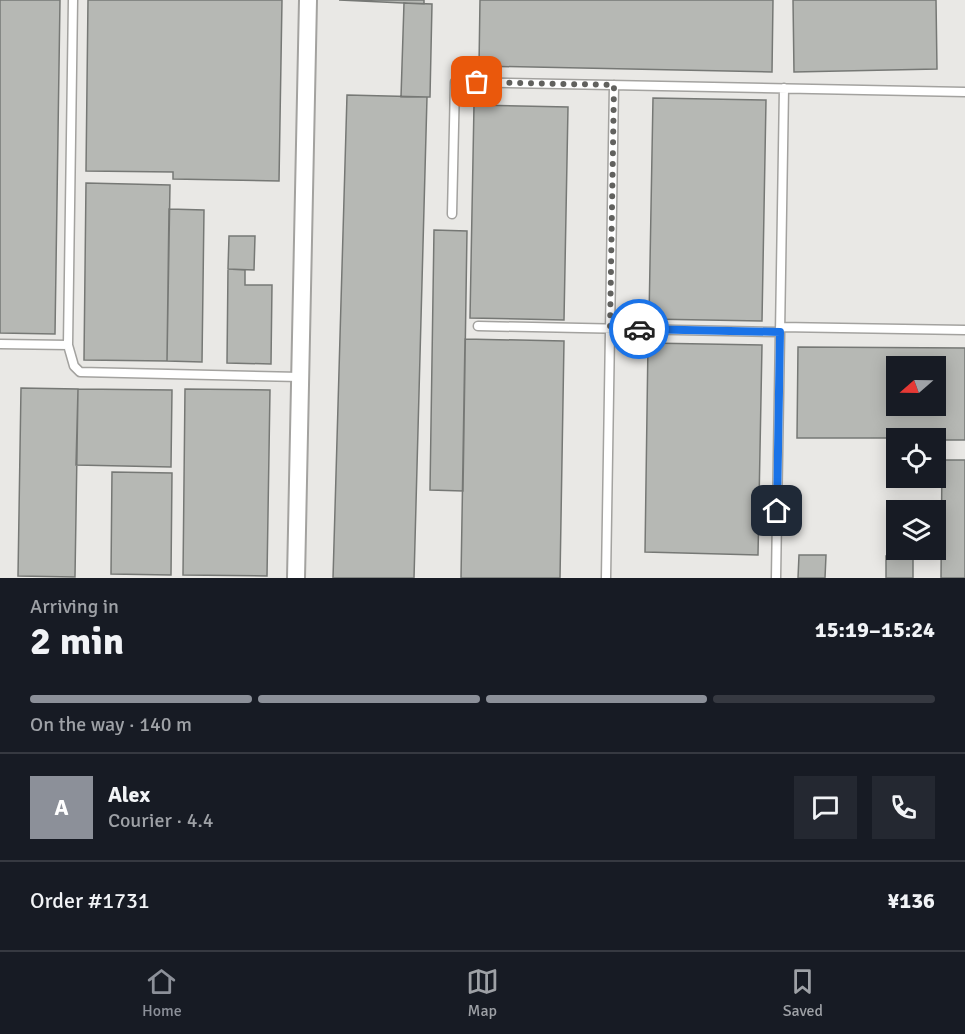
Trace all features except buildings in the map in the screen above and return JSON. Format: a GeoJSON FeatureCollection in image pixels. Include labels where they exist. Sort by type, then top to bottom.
{"type":"FeatureCollection","features":[{"type":"Feature","properties":{"kind":"street"},"geometry":{"type":"LineString","coordinates":[[296,578],[308,0]]}},
{"type":"Feature","properties":{"kind":"lane"},"geometry":{"type":"LineString","coordinates":[[73,0],[68,345],[74,366],[80,372],[300,377]]}},
{"type":"Feature","properties":{"kind":"lane"},"geometry":{"type":"LineString","coordinates":[[452,214],[454,82],[965,92]]}},
{"type":"Feature","properties":{"kind":"lane"},"geometry":{"type":"LineString","coordinates":[[606,578],[614,85]]}},
{"type":"Feature","properties":{"kind":"lane"},"geometry":{"type":"LineString","coordinates":[[776,578],[784,88]]}},
{"type":"Feature","properties":{"kind":"lane"},"geometry":{"type":"LineString","coordinates":[[478,326],[610,329],[965,330]]}},
{"type":"Feature","properties":{"kind":"lane"},"geometry":{"type":"LineString","coordinates":[[0,344],[68,345]]}},
{"type":"Feature","properties":{"kind":"way so far"},"geometry":{"type":"LineString","coordinates":[[477,82],[614,85],[610,329],[639,329]]}},
{"type":"Feature","properties":{"kind":"route"},"geometry":{"type":"LineString","coordinates":[[639,329],[780,332],[777,511]]}}]}
